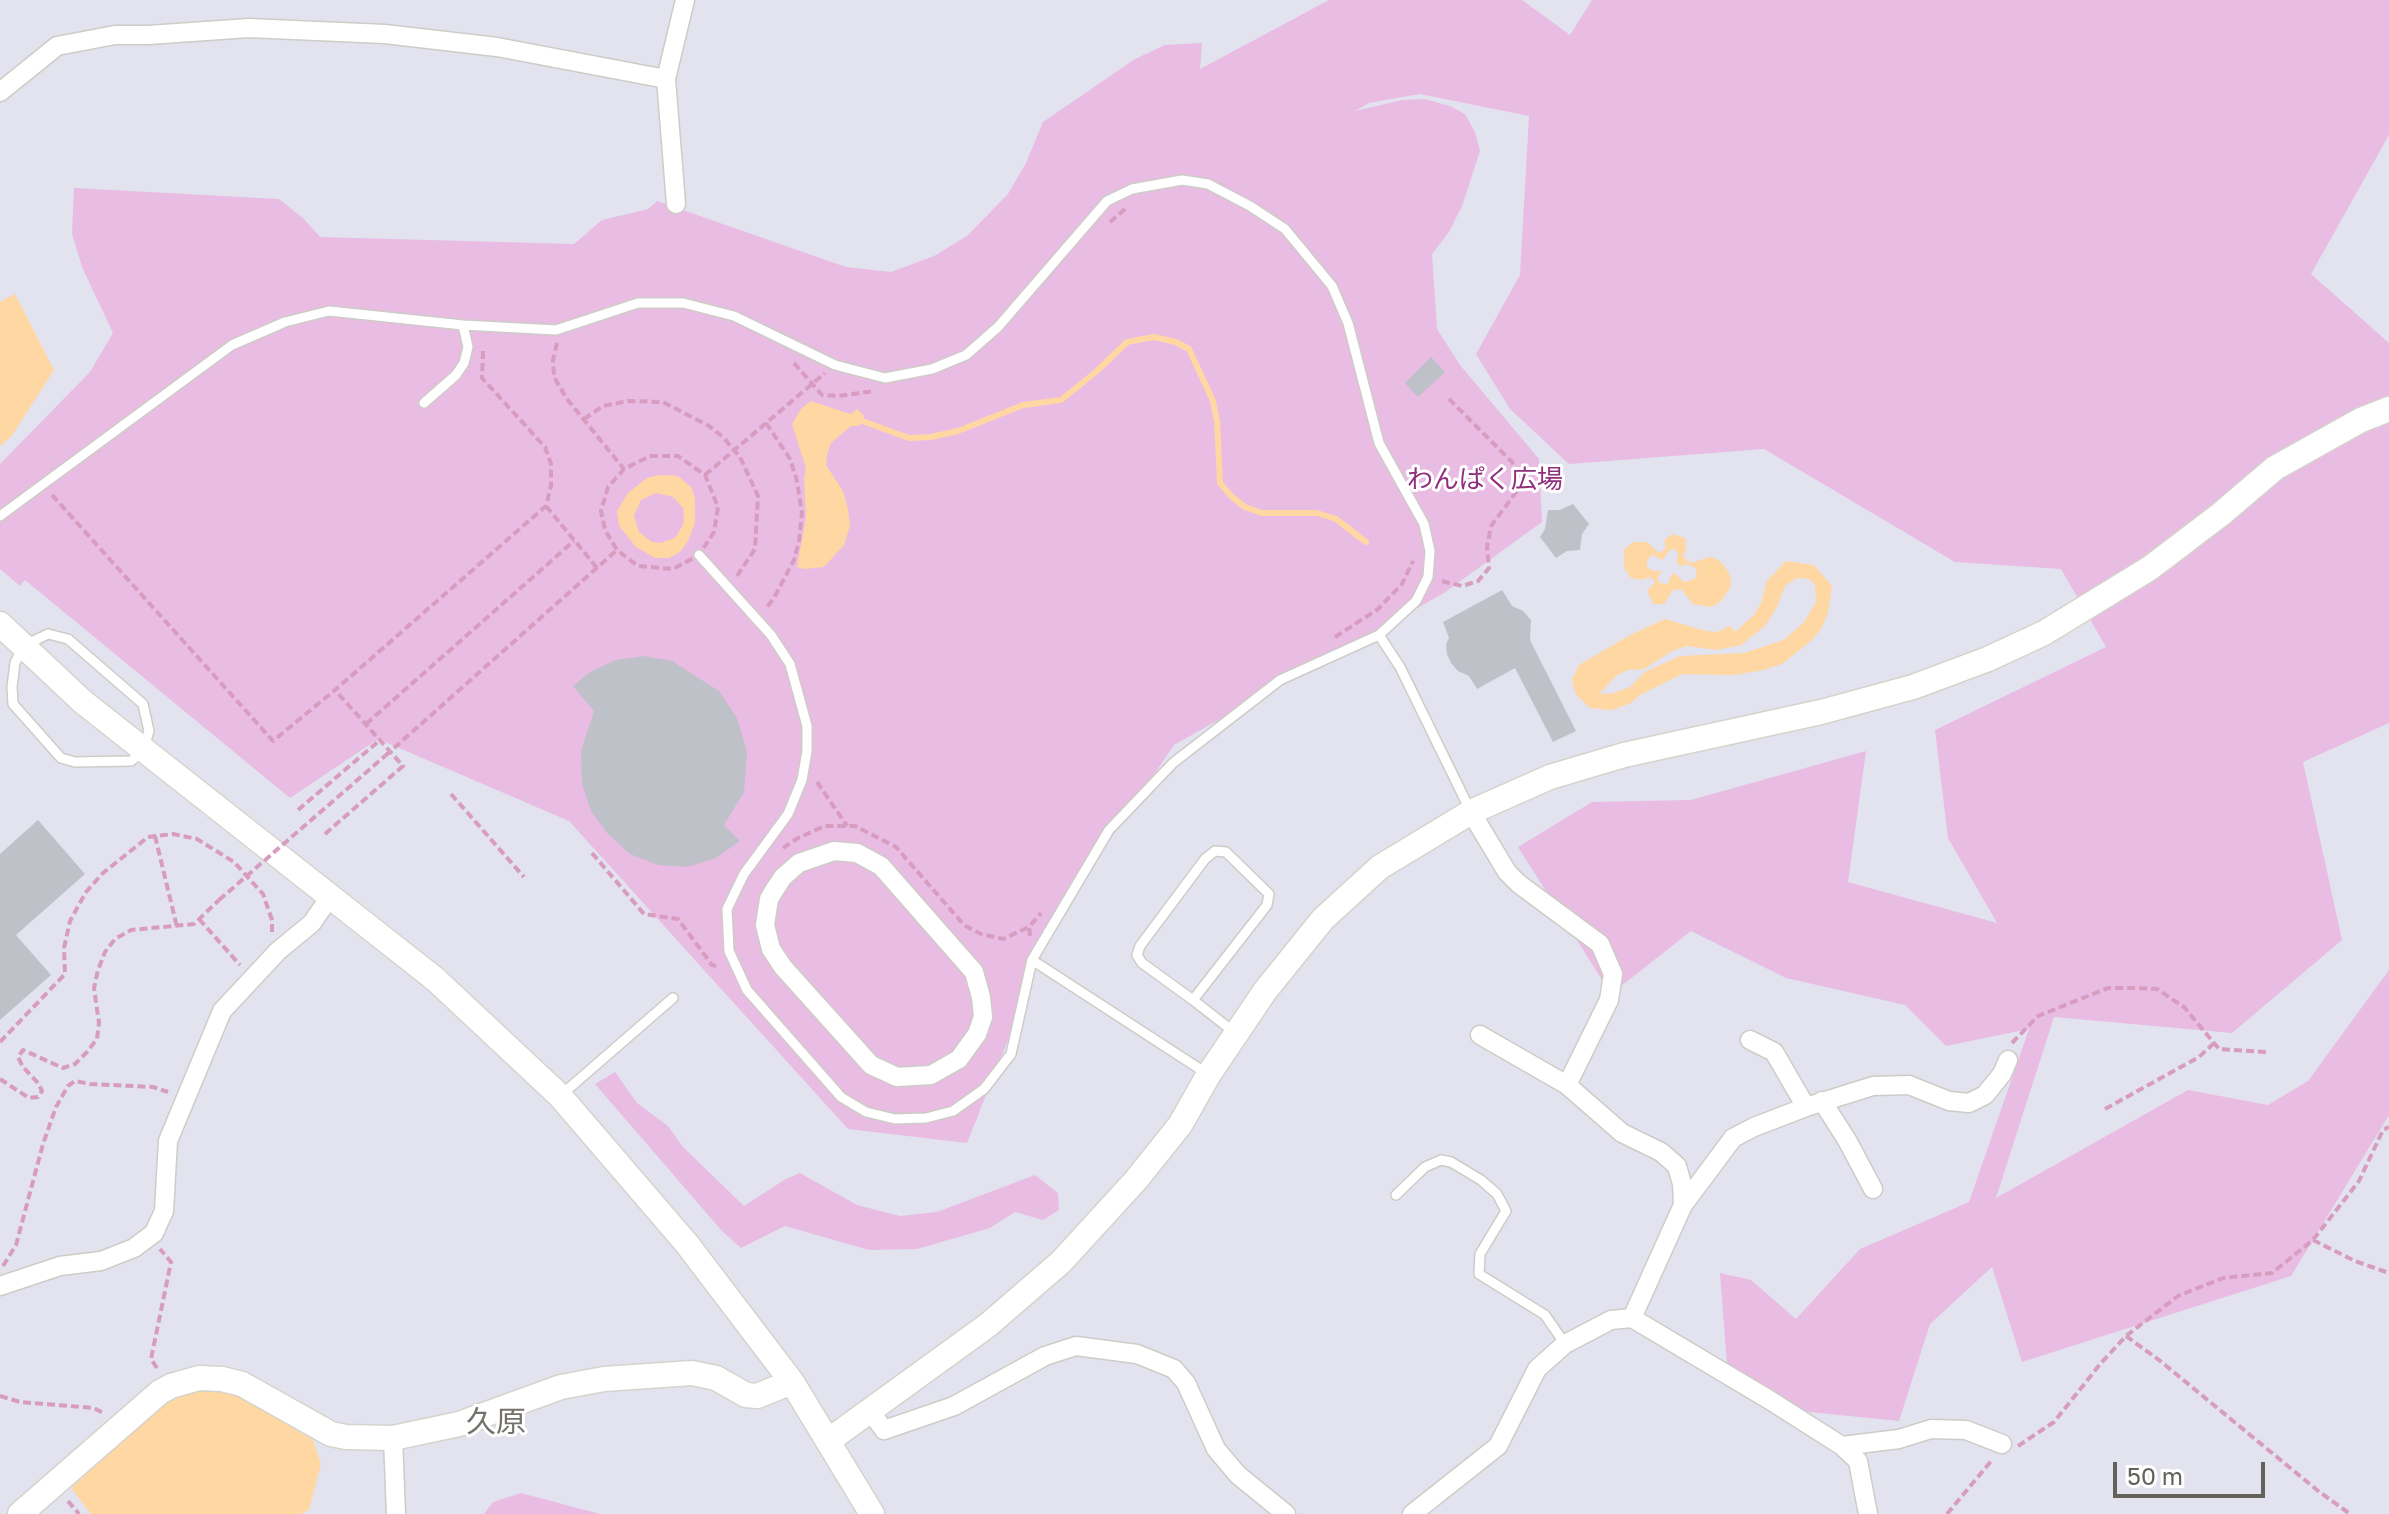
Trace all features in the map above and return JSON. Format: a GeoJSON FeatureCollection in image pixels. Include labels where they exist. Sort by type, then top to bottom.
{"type":"FeatureCollection","features":[{"type":"Feature","properties":{"kind":"street"},"geometry":{"type":"LineString","coordinates":[[676,204],[666,79],[685,0]]}},
{"type":"Feature","properties":{"kind":"street"},"geometry":{"type":"LineString","coordinates":[[0,92],[57,46],[115,35],[249,28],[385,34],[497,47],[666,79]]}},
{"type":"Feature","properties":{"kind":"street"},"geometry":{"type":"LineString","coordinates":[[828,1441],[988,1325],[1061,1262],[1136,1180],[1171,1136],[1265,991],[1323,919],[1380,867],[1471,812],[1550,777],[1624,755],[1821,712],[1913,687],[1988,659],[2044,633],[2150,568],[2275,468],[2361,420],[2389,409]]}},
{"type":"Feature","properties":{"kind":"street"},"geometry":{"type":"LineString","coordinates":[[0,624],[83,702],[143,751],[435,979],[560,1096],[687,1244],[792,1382],[872,1514]]}},
{"type":"Feature","properties":{"kind":"street"},"geometry":{"type":"LineString","coordinates":[[1471,812],[1507,872],[1600,944],[1613,974],[1609,1000],[1567,1085]]}},
{"type":"Feature","properties":{"kind":"street"},"geometry":{"type":"LineString","coordinates":[[834,851],[857,853],[894,877],[968,963],[981,997],[983,1017],[971,1046],[959,1059],[931,1075],[897,1077],[883,1073],[859,1054],[783,967],[771,949],[765,925],[769,899],[783,877],[799,863],[834,851]]}},
{"type":"Feature","properties":{"kind":"street"},"geometry":{"type":"LineString","coordinates":[[1,1277],[101,1261],[134,1248],[154,1233],[164,1211],[168,1141],[222,1011],[273,956],[312,923],[331,895]]}},
{"type":"Feature","properties":{"kind":"street"},"geometry":{"type":"LineString","coordinates":[[1480,1035],[1567,1085],[1622,1133],[1661,1152],[1677,1166],[1683,1205]]}},
{"type":"Feature","properties":{"kind":"street"},"geometry":{"type":"LineString","coordinates":[[1750,1040],[1774,1052],[1814,1104],[1847,1140],[1873,1189]]}},
{"type":"Feature","properties":{"kind":"street"},"geometry":{"type":"LineString","coordinates":[[1632,1318],[1683,1205],[1733,1138],[1814,1104],[1873,1086],[1909,1085],[1949,1101],[1969,1103],[1985,1095],[2002,1074],[2008,1060]]}},
{"type":"Feature","properties":{"kind":"street"},"geometry":{"type":"LineString","coordinates":[[1412,1514],[1498,1446],[1537,1369],[1565,1344],[1611,1320],[1632,1318],[1842,1446],[1858,1461],[1868,1514]]}},
{"type":"Feature","properties":{"kind":"street"},"geometry":{"type":"LineString","coordinates":[[871,1412],[884,1430],[954,1406],[1045,1356],[1076,1346],[1137,1354],[1174,1369],[1186,1383],[1216,1449],[1238,1475],[1286,1514]]}},
{"type":"Feature","properties":{"kind":"street"},"geometry":{"type":"LineString","coordinates":[[20,1514],[171,1386],[199,1378],[242,1384],[331,1434],[393,1438],[459,1424],[561,1387],[604,1379],[692,1373],[716,1378],[746,1395],[757,1396],[792,1382]]}},
{"type":"Feature","properties":{"kind":"street"},"geometry":{"type":"LineString","coordinates":[[1842,1446],[1899,1439],[1931,1429],[1966,1430],[2002,1444]]}},
{"type":"Feature","properties":{"kind":"street"},"geometry":{"type":"LineString","coordinates":[[393,1438],[396,1514]]}},
{"type":"Feature","properties":{"kind":"lane"},"geometry":{"type":"LineString","coordinates":[[0,516],[232,345],[285,322],[329,311],[485,327],[559,329],[638,303],[683,303],[734,316],[835,365],[885,378],[932,369],[966,355],[998,327],[1107,201],[1132,189],[1182,180],[1208,184],[1285,229],[1332,286],[1348,323],[1379,443],[1424,524],[1430,551],[1428,577],[1416,601],[1379,635],[1280,680],[1173,763],[1109,830],[1032,960],[1011,1054],[984,1089],[953,1111],[926,1118],[895,1119],[866,1112],[841,1097],[747,990],[729,951],[727,909],[744,874],[788,814],[802,780],[807,726],[790,664],[771,635],[699,555]]}},
{"type":"Feature","properties":{"kind":"lane"},"geometry":{"type":"LineString","coordinates":[[424,403],[456,375],[464,363],[468,347],[463,325]]}},
{"type":"Feature","properties":{"kind":"lane"},"geometry":{"type":"LineString","coordinates":[[48,634],[68,639],[143,704],[149,731],[143,751],[131,761],[75,762],[61,758],[13,704],[15,663],[23,646],[48,634]]}},
{"type":"Feature","properties":{"kind":"lane"},"geometry":{"type":"LineString","coordinates":[[1379,635],[1400,667],[1471,812]]}},
{"type":"Feature","properties":{"kind":"lane"},"geometry":{"type":"LineString","coordinates":[[1193,1000],[1267,905],[1269,894],[1226,852],[1215,851],[1205,859],[1140,946],[1137,955],[1142,963],[1236,1034]]}},
{"type":"Feature","properties":{"kind":"lane"},"geometry":{"type":"LineString","coordinates":[[1032,960],[1209,1074]]}},
{"type":"Feature","properties":{"kind":"lane"},"geometry":{"type":"LineString","coordinates":[[560,1096],[673,998]]}},
{"type":"Feature","properties":{"kind":"lane"},"geometry":{"type":"LineString","coordinates":[[1396,1195],[1425,1167],[1441,1160],[1451,1162],[1481,1180],[1497,1194],[1506,1211],[1480,1254],[1479,1274],[1545,1315],[1565,1344]]}},
{"type":"Feature","properties":{"kind":"path"},"geometry":{"type":"LineString","coordinates":[[1107,225],[1125,209],[1138,204]]}},
{"type":"Feature","properties":{"kind":"path"},"geometry":{"type":"LineString","coordinates":[[43,484],[273,741],[546,506],[551,486],[551,464],[545,447],[482,378],[485,327]]}},
{"type":"Feature","properties":{"kind":"path"},"geometry":{"type":"LineString","coordinates":[[559,329],[553,360],[554,377],[567,399],[624,469]]}},
{"type":"Feature","properties":{"kind":"path"},"geometry":{"type":"LineString","coordinates":[[557,345],[567,340]]}},
{"type":"Feature","properties":{"kind":"path"},"geometry":{"type":"LineString","coordinates":[[788,359],[799,367],[822,395],[879,390]]}},
{"type":"Feature","properties":{"kind":"path"},"geometry":{"type":"LineString","coordinates":[[705,475],[835,365]]}},
{"type":"Feature","properties":{"kind":"path"},"geometry":{"type":"LineString","coordinates":[[1428,577],[1462,586],[1478,581],[1489,568],[1487,547],[1491,526],[1517,491],[1518,476],[1512,462],[1447,397]]}},
{"type":"Feature","properties":{"kind":"path"},"geometry":{"type":"LineString","coordinates":[[584,419],[603,406],[628,401],[663,402],[709,426],[734,450],[748,471],[758,496],[758,529],[755,549],[746,566],[728,587]]}},
{"type":"Feature","properties":{"kind":"path"},"geometry":{"type":"LineString","coordinates":[[757,619],[774,598],[794,560],[802,513],[790,459],[766,423]]}},
{"type":"Feature","properties":{"kind":"path"},"geometry":{"type":"LineString","coordinates":[[650,456],[678,456],[705,475],[718,507],[714,532],[699,555],[673,569],[638,566],[617,550],[605,530],[601,511],[608,487],[624,469],[650,456]]}},
{"type":"Feature","properties":{"kind":"path"},"geometry":{"type":"LineString","coordinates":[[546,506],[597,568]]}},
{"type":"Feature","properties":{"kind":"path"},"geometry":{"type":"LineString","coordinates":[[366,724],[574,541]]}},
{"type":"Feature","properties":{"kind":"path"},"geometry":{"type":"LineString","coordinates":[[0,1079],[29,1098],[38,1097],[42,1091],[38,1083],[18,1057],[23,1050],[63,1068],[75,1064],[97,1039],[99,1023],[94,988],[105,952],[115,939],[131,930],[194,924],[617,550]]}},
{"type":"Feature","properties":{"kind":"path"},"geometry":{"type":"LineString","coordinates":[[1338,635],[1378,609],[1402,584],[1412,567],[1415,550]]}},
{"type":"Feature","properties":{"kind":"path"},"geometry":{"type":"LineString","coordinates":[[325,834],[403,766],[335,690]]}},
{"type":"Feature","properties":{"kind":"path"},"geometry":{"type":"LineString","coordinates":[[298,810],[380,740]]}},
{"type":"Feature","properties":{"kind":"path"},"geometry":{"type":"LineString","coordinates":[[451,794],[524,877]]}},
{"type":"Feature","properties":{"kind":"path"},"geometry":{"type":"LineString","coordinates":[[774,858],[785,846],[825,826],[855,826],[896,847],[964,925],[981,934],[1003,939],[1029,927]]}},
{"type":"Feature","properties":{"kind":"path"},"geometry":{"type":"LineString","coordinates":[[0,1042],[65,974],[64,948],[70,921],[86,892],[103,873],[148,837],[173,834],[197,839],[234,862],[263,894],[272,920],[273,956]]}},
{"type":"Feature","properties":{"kind":"path"},"geometry":{"type":"LineString","coordinates":[[155,836],[177,927]]}},
{"type":"Feature","properties":{"kind":"path"},"geometry":{"type":"LineString","coordinates":[[592,853],[644,914],[678,919],[712,965],[738,971]]}},
{"type":"Feature","properties":{"kind":"path"},"geometry":{"type":"LineString","coordinates":[[199,919],[252,979]]}},
{"type":"Feature","properties":{"kind":"path"},"geometry":{"type":"LineString","coordinates":[[2008,1060],[2011,1043],[2038,1016],[2108,988],[2157,989],[2184,1007],[2219,1049],[2266,1052]]}},
{"type":"Feature","properties":{"kind":"path"},"geometry":{"type":"LineString","coordinates":[[2105,1109],[2199,1057],[2214,1043]]}},
{"type":"Feature","properties":{"kind":"path"},"geometry":{"type":"LineString","coordinates":[[1,1277],[16,1245],[43,1144],[56,1107],[68,1086],[75,1081],[153,1087],[186,1099]]}},
{"type":"Feature","properties":{"kind":"path"},"geometry":{"type":"LineString","coordinates":[[1947,1514],[2002,1444],[2015,1448],[2054,1422],[2126,1336],[2178,1296],[2223,1278],[2272,1273],[2313,1240],[2359,1181],[2383,1130],[2389,1127]]}},
{"type":"Feature","properties":{"kind":"path"},"geometry":{"type":"LineString","coordinates":[[149,1236],[171,1262],[151,1359],[171,1386]]}},
{"type":"Feature","properties":{"kind":"path"},"geometry":{"type":"LineString","coordinates":[[2313,1240],[2355,1261],[2389,1273]]}},
{"type":"Feature","properties":{"kind":"path"},"geometry":{"type":"LineString","coordinates":[[2126,1336],[2350,1514]]}},
{"type":"Feature","properties":{"kind":"path"},"geometry":{"type":"LineString","coordinates":[[0,1396],[20,1402],[94,1408],[124,1424]]}},
{"type":"Feature","properties":{"kind":"green space","name":"わんぱく広場"},"geometry":{"type":"Polygon","coordinates":[[[1329,0],[1522,0],[1570,35],[1592,0],[2389,0],[2389,135],[2311,274],[2389,343],[2389,723],[2303,762],[2342,940],[2232,1033],[2054,1017],[1996,1198],[2188,1090],[2268,1105],[2308,1081],[2389,970],[2389,1115],[2291,1276],[2022,1362],[1992,1267],[1930,1324],[1899,1421],[1809,1412],[1728,1378],[1720,1273],[1751,1280],[1796,1319],[1860,1249],[1969,1202],[2029,1029],[1946,1046],[1905,1005],[1786,978],[1691,931],[1611,994],[1518,847],[1592,802],[1691,800],[1866,751],[1848,882],[1997,923],[1948,838],[1935,730],[2106,647],[2061,569],[1955,562],[1764,449],[1569,464],[1510,409],[1476,354],[1520,275],[1529,116],[1420,94],[1369,103],[1355,111],[1402,100],[1425,99],[1465,114],[1475,132],[1480,151],[1462,206],[1449,232],[1432,254],[1437,329],[1460,365],[1539,459],[1542,522],[1444,593],[1174,745],[1056,919],[967,1143],[848,1129],[569,821],[378,739],[290,798],[25,580],[20,586],[0,569],[0,464],[90,372],[113,333],[82,267],[72,234],[74,188],[279,199],[320,237],[574,244],[602,220],[648,209],[657,201],[846,267],[891,272],[934,256],[967,236],[1008,194],[1026,163],[1043,122],[1135,59],[1165,45],[1202,43],[1200,69],[1329,0]]]}},
{"type":"Feature","properties":{"kind":"green space"},"geometry":{"type":"Polygon","coordinates":[[[615,1072],[637,1103],[668,1126],[683,1147],[744,1206],[800,1173],[857,1205],[900,1216],[937,1212],[1035,1175],[1058,1193],[1059,1210],[1043,1220],[1015,1212],[990,1228],[917,1249],[869,1250],[785,1226],[741,1248],[722,1231],[595,1084],[615,1072]]]}},
{"type":"Feature","properties":{"kind":"green space"},"geometry":{"type":"Polygon","coordinates":[[[521,1493],[600,1514],[484,1514],[493,1502],[521,1493]]]}},
{"type":"Feature","properties":{"kind":"shaded area"},"geometry":{"type":"Polygon","coordinates":[[[15,294],[54,370],[11,437],[0,446],[0,302],[15,294]]]}},
{"type":"Feature","properties":{"kind":"shaded area"},"geometry":{"type":"Polygon","coordinates":[[[811,401],[850,414],[857,409],[864,416],[859,426],[851,426],[831,443],[827,455],[826,465],[843,491],[848,509],[850,526],[844,545],[824,567],[804,569],[797,567],[806,517],[806,468],[792,424],[801,409],[811,401]]]}},
{"type":"Feature","properties":{"kind":"shaded area"},"geometry":{"type":"Polygon","coordinates":[[[678,476],[691,487],[695,498],[695,523],[688,541],[680,552],[669,558],[655,558],[636,547],[619,526],[617,511],[628,493],[647,478],[678,476]],[[656,493],[641,500],[634,516],[639,532],[652,542],[675,538],[683,525],[683,508],[673,497],[656,493]]]}},
{"type":"Feature","properties":{"kind":"shaded area"},"geometry":{"type":"Polygon","coordinates":[[[1673,534],[1685,538],[1683,556],[1690,563],[1711,557],[1720,561],[1731,580],[1730,589],[1720,602],[1711,607],[1693,604],[1681,589],[1673,590],[1664,604],[1653,604],[1647,591],[1655,582],[1650,577],[1641,580],[1631,578],[1624,568],[1624,550],[1633,542],[1647,542],[1659,553],[1665,549],[1665,539],[1673,534]],[[1672,548],[1662,560],[1653,555],[1647,559],[1651,570],[1662,572],[1658,576],[1659,583],[1668,584],[1674,573],[1684,582],[1695,579],[1697,570],[1684,564],[1681,567],[1677,563],[1678,553],[1672,548]]]}},
{"type":"Feature","properties":{"kind":"shaded area"},"geometry":{"type":"Polygon","coordinates":[[[1786,561],[1814,565],[1832,586],[1828,613],[1821,629],[1782,664],[1734,675],[1682,674],[1640,695],[1631,703],[1612,710],[1590,708],[1575,693],[1572,679],[1579,665],[1665,619],[1706,631],[1717,632],[1730,626],[1735,632],[1754,615],[1767,581],[1786,561]],[[1795,579],[1785,586],[1765,626],[1741,645],[1717,650],[1687,646],[1672,651],[1644,669],[1628,670],[1617,675],[1599,694],[1630,687],[1645,672],[1680,656],[1744,653],[1784,640],[1804,622],[1816,602],[1815,585],[1809,579],[1795,579]]]}},
{"type":"Feature","properties":{"kind":"shaded area"},"geometry":{"type":"Polygon","coordinates":[[[213,1389],[237,1395],[313,1440],[321,1464],[309,1510],[301,1514],[91,1514],[71,1488],[166,1403],[190,1392],[213,1389]]]}},
{"type":"Feature","properties":{"kind":"building"},"geometry":{"type":"Polygon","coordinates":[[[1431,357],[1445,372],[1418,397],[1405,383],[1431,357]]]}},
{"type":"Feature","properties":{"kind":"building"},"geometry":{"type":"Polygon","coordinates":[[[1573,504],[1589,524],[1582,534],[1580,550],[1567,551],[1556,558],[1540,537],[1545,529],[1548,510],[1560,510],[1573,504]]]}},
{"type":"Feature","properties":{"kind":"building"},"geometry":{"type":"Polygon","coordinates":[[[1502,590],[1512,606],[1523,611],[1531,620],[1530,640],[1576,731],[1553,742],[1515,668],[1477,689],[1469,676],[1451,663],[1447,654],[1449,638],[1443,622],[1502,590]]]}},
{"type":"Feature","properties":{"kind":"building"},"geometry":{"type":"Polygon","coordinates":[[[644,656],[672,661],[719,691],[737,718],[747,752],[744,792],[724,825],[740,841],[716,858],[687,867],[658,865],[630,854],[608,834],[591,811],[582,784],[581,751],[594,711],[573,686],[590,672],[616,660],[644,656]]]}},
{"type":"Feature","properties":{"kind":"building"},"geometry":{"type":"Polygon","coordinates":[[[38,820],[85,874],[16,935],[51,975],[0,1020],[0,854],[38,820]]]}},
{"type":"Feature","properties":{"kind":"waterway"},"geometry":{"type":"LineString","coordinates":[[857,419],[909,438],[958,431],[1023,405],[1061,400],[1127,342],[1154,337],[1176,342],[1189,349],[1213,401],[1220,483],[1232,497],[1245,507],[1262,513],[1317,513],[1336,519],[1366,542]]}},
{"type":"Feature","properties":{"kind":"district","name":"久原"},"geometry":{"type":"Point","coordinates":[496,1422]}}]}
